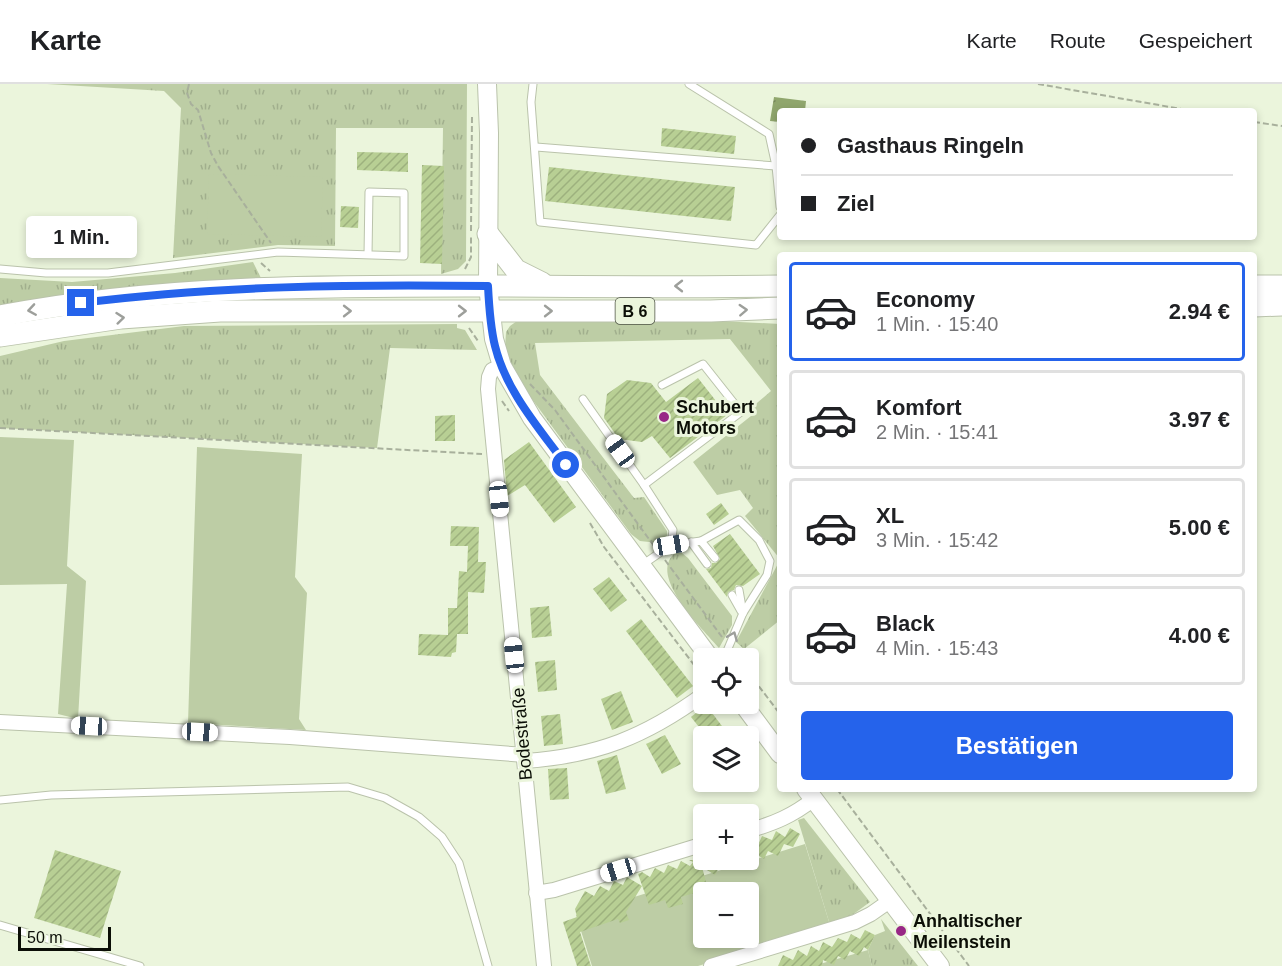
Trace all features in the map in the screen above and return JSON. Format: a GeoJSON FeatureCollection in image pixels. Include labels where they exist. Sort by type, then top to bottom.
{"type":"FeatureCollection","features":[{"type":"Feature","properties":{"kind":"main road"},"geometry":{"type":"LineString","coordinates":[[487,84],[490,311],[486,340],[532,418],[702,648]]}},
{"type":"Feature","properties":{"kind":"main road","name":"B 6"},"geometry":{"type":"LineString","coordinates":[[488,234],[516,270],[551,286]]}},
{"type":"Feature","properties":{"kind":"main road","name":"B 6"},"geometry":{"type":"LineString","coordinates":[[0,316],[64,305],[180,293],[301,287],[777,286]]}},
{"type":"Feature","properties":{"kind":"main road"},"geometry":{"type":"LineString","coordinates":[[1257,286],[1282,286]]}},
{"type":"Feature","properties":{"kind":"main road"},"geometry":{"type":"LineString","coordinates":[[1257,306],[1282,305]]}},
{"type":"Feature","properties":{"kind":"main road","name":"B 6"},"geometry":{"type":"LineString","coordinates":[[0,336],[80,323],[185,312],[711,311],[777,308]]}},
{"type":"Feature","properties":{"kind":"main road"},"geometry":{"type":"LineString","coordinates":[[750,714],[777,750]]}},
{"type":"Feature","properties":{"kind":"main road"},"geometry":{"type":"LineString","coordinates":[[810,794],[940,966]]}},
{"type":"Feature","properties":{"kind":"street","name":"Bodestraße"},"geometry":{"type":"LineString","coordinates":[[502,366],[492,370],[489,377],[494,454],[544,966]]}},
{"type":"Feature","properties":{"kind":"street"},"geometry":{"type":"LineString","coordinates":[[0,722],[290,737],[525,758],[569,756],[618,744],[668,719],[693,702]]}},
{"type":"Feature","properties":{"kind":"street"},"geometry":{"type":"LineString","coordinates":[[759,828],[780,821],[810,794]]}},
{"type":"Feature","properties":{"kind":"street"},"geometry":{"type":"LineString","coordinates":[[537,893],[554,890],[693,847]]}},
{"type":"Feature","properties":{"kind":"street"},"geometry":{"type":"LineString","coordinates":[[711,966],[855,922],[872,914],[891,900]]}},
{"type":"Feature","properties":{"kind":"lane"},"geometry":{"type":"LineString","coordinates":[[533,84],[531,102],[540,222],[756,245],[777,218]]}},
{"type":"Feature","properties":{"kind":"lane"},"geometry":{"type":"LineString","coordinates":[[689,84],[769,134],[777,176]]}},
{"type":"Feature","properties":{"kind":"lane"},"geometry":{"type":"LineString","coordinates":[[536,147],[776,166]]}},
{"type":"Feature","properties":{"kind":"lane"},"geometry":{"type":"LineString","coordinates":[[0,269],[57,273],[108,273],[278,252],[368,255],[404,256],[404,193],[369,192],[368,255]]}},
{"type":"Feature","properties":{"kind":"lane"},"geometry":{"type":"LineString","coordinates":[[644,485],[741,412],[703,364],[662,386]]}},
{"type":"Feature","properties":{"kind":"lane"},"geometry":{"type":"LineString","coordinates":[[583,399],[673,530],[671,545]]}},
{"type":"Feature","properties":{"kind":"lane"},"geometry":{"type":"LineString","coordinates":[[641,566],[671,545],[701,541],[739,520],[759,540],[770,561],[766,575],[742,613],[729,646]]}},
{"type":"Feature","properties":{"kind":"lane"},"geometry":{"type":"LineString","coordinates":[[701,541],[715,558]]}},
{"type":"Feature","properties":{"kind":"lane"},"geometry":{"type":"LineString","coordinates":[[691,542],[707,564]]}},
{"type":"Feature","properties":{"kind":"lane"},"geometry":{"type":"LineString","coordinates":[[739,590],[742,613]]}},
{"type":"Feature","properties":{"kind":"lane"},"geometry":{"type":"LineString","coordinates":[[732,595],[742,613]]}},
{"type":"Feature","properties":{"kind":"lane"},"geometry":{"type":"LineString","coordinates":[[0,800],[51,795],[348,787],[385,798],[419,817],[442,837],[459,863],[488,966]]}},
{"type":"Feature","properties":{"kind":"lane"},"geometry":{"type":"LineString","coordinates":[[0,925],[140,966]]}},
{"type":"Feature","properties":{"kind":"path"},"geometry":{"type":"LineString","coordinates":[[189,84],[187,93],[191,104],[198,110],[211,153],[249,213],[278,252]]}},
{"type":"Feature","properties":{"kind":"path"},"geometry":{"type":"LineString","coordinates":[[1038,84],[1176,108]]}},
{"type":"Feature","properties":{"kind":"path"},"geometry":{"type":"LineString","coordinates":[[460,272],[466,268],[471,257],[472,108]]}},
{"type":"Feature","properties":{"kind":"path"},"geometry":{"type":"LineString","coordinates":[[1257,122],[1282,126]]}},
{"type":"Feature","properties":{"kind":"path"},"geometry":{"type":"LineString","coordinates":[[525,378],[555,410],[729,646]]}},
{"type":"Feature","properties":{"kind":"path"},"geometry":{"type":"LineString","coordinates":[[0,428],[494,454]]}},
{"type":"Feature","properties":{"kind":"path"},"geometry":{"type":"LineString","coordinates":[[759,686],[777,710]]}},
{"type":"Feature","properties":{"kind":"path"},"geometry":{"type":"LineString","coordinates":[[839,792],[969,966]]}},
{"type":"Feature","properties":{"kind":"green space"},"geometry":{"type":"Polygon","coordinates":[[[47,84],[467,84],[466,261],[458,269],[441,274],[443,128],[336,128],[335,246],[278,245],[173,258],[181,108],[164,91],[47,84]]]}},
{"type":"Feature","properties":{"kind":"green space"},"geometry":{"type":"Polygon","coordinates":[[[209,174],[323,177],[321,237],[207,234],[209,174]]]}},
{"type":"Feature","properties":{"kind":"green space"},"geometry":{"type":"Polygon","coordinates":[[[253,262],[261,278],[0,306],[0,278],[72,282],[175,273],[253,262]]]}},
{"type":"Feature","properties":{"kind":"green space"},"geometry":{"type":"Polygon","coordinates":[[[700,320],[777,324],[777,555],[745,516],[753,508],[740,490],[717,495],[693,462],[751,416],[751,408],[771,391],[730,339],[535,343],[540,375],[634,498],[644,497],[667,531],[667,536],[658,543],[640,541],[631,534],[518,380],[505,348],[506,332],[517,321],[700,320]]]}},
{"type":"Feature","properties":{"kind":"green space"},"geometry":{"type":"Polygon","coordinates":[[[457,324],[457,328],[465,330],[477,350],[390,348],[377,448],[0,428],[0,356],[64,341],[184,326],[457,324]]]}},
{"type":"Feature","properties":{"kind":"green space"},"geometry":{"type":"Polygon","coordinates":[[[0,437],[74,440],[67,566],[86,581],[78,719],[58,714],[67,584],[0,585],[0,437]]]}},
{"type":"Feature","properties":{"kind":"green space"},"geometry":{"type":"Polygon","coordinates":[[[197,447],[302,454],[295,577],[307,593],[299,719],[306,730],[188,723],[197,447]]]}},
{"type":"Feature","properties":{"kind":"green space"},"geometry":{"type":"Polygon","coordinates":[[[675,553],[682,553],[732,616],[732,625],[719,648],[680,602],[668,575],[668,563],[675,553]]]}},
{"type":"Feature","properties":{"kind":"green space"},"geometry":{"type":"Polygon","coordinates":[[[777,566],[777,622],[743,648],[736,642],[777,566]]]}},
{"type":"Feature","properties":{"kind":"green space"},"geometry":{"type":"Polygon","coordinates":[[[804,818],[870,902],[844,921],[830,925],[798,820],[804,818]]]}},
{"type":"Feature","properties":{"kind":"green space"},"geometry":{"type":"Polygon","coordinates":[[[805,844],[830,925],[759,947],[759,882],[693,882],[693,948],[756,948],[698,966],[592,966],[576,915],[721,870],[759,870],[759,858],[805,844]]]}},
{"type":"Feature","properties":{"kind":"green space"},"geometry":{"type":"Polygon","coordinates":[[[881,919],[918,966],[872,966],[868,950],[875,935],[885,931],[881,919]]]}},
{"type":"Feature","properties":{"kind":"green space"},"geometry":{"type":"Polygon","coordinates":[[[868,950],[872,966],[813,966],[868,950]]]}},
{"type":"Feature","properties":{"kind":"water"},"geometry":{"type":"Polygon","coordinates":[[[774,97],[806,101],[805,108],[777,108],[777,122],[770,121],[774,97]]]}},
{"type":"Feature","properties":{"kind":"building"},"geometry":{"type":"Polygon","coordinates":[[[662,128],[736,136],[734,154],[661,146],[662,128]]]}},
{"type":"Feature","properties":{"kind":"building"},"geometry":{"type":"Polygon","coordinates":[[[357,152],[408,153],[408,172],[357,170],[357,152]]]}},
{"type":"Feature","properties":{"kind":"building"},"geometry":{"type":"Polygon","coordinates":[[[422,165],[444,166],[442,264],[420,263],[422,165]]]}},
{"type":"Feature","properties":{"kind":"building"},"geometry":{"type":"Polygon","coordinates":[[[549,167],[735,187],[731,221],[545,201],[549,167]]]}},
{"type":"Feature","properties":{"kind":"building"},"geometry":{"type":"Polygon","coordinates":[[[341,206],[359,207],[358,228],[340,227],[341,206]]]}},
{"type":"Feature","properties":{"kind":"building","name":"Schubert Motors"},"geometry":{"type":"Polygon","coordinates":[[[698,378],[727,415],[670,458],[652,436],[642,442],[619,439],[604,418],[607,394],[627,380],[651,383],[666,402],[698,378]]]}},
{"type":"Feature","properties":{"kind":"building"},"geometry":{"type":"Polygon","coordinates":[[[455,415],[455,441],[435,441],[435,416],[455,415]]]}},
{"type":"Feature","properties":{"kind":"building"},"geometry":{"type":"Polygon","coordinates":[[[529,442],[576,507],[554,523],[525,485],[507,496],[504,460],[529,442]]]}},
{"type":"Feature","properties":{"kind":"building"},"geometry":{"type":"Polygon","coordinates":[[[721,503],[729,514],[714,525],[706,514],[721,503]]]}},
{"type":"Feature","properties":{"kind":"building"},"geometry":{"type":"Polygon","coordinates":[[[451,526],[479,527],[478,562],[486,562],[484,593],[468,592],[468,634],[457,634],[456,652],[452,653],[451,657],[418,655],[419,634],[448,635],[448,608],[457,608],[459,571],[467,572],[468,546],[450,546],[451,526]]]}},
{"type":"Feature","properties":{"kind":"building"},"geometry":{"type":"Polygon","coordinates":[[[730,534],[760,574],[743,586],[736,585],[734,590],[728,592],[727,597],[706,569],[711,568],[712,563],[720,559],[713,546],[730,534]]]}},
{"type":"Feature","properties":{"kind":"building"},"geometry":{"type":"Polygon","coordinates":[[[609,577],[627,600],[611,612],[593,589],[609,577]]]}},
{"type":"Feature","properties":{"kind":"building"},"geometry":{"type":"Polygon","coordinates":[[[549,606],[552,636],[532,638],[530,608],[549,606]]]}},
{"type":"Feature","properties":{"kind":"building"},"geometry":{"type":"Polygon","coordinates":[[[641,619],[693,686],[677,698],[626,631],[641,619]]]}},
{"type":"Feature","properties":{"kind":"building"},"geometry":{"type":"Polygon","coordinates":[[[555,660],[557,690],[538,692],[535,662],[555,660]]]}},
{"type":"Feature","properties":{"kind":"building"},"geometry":{"type":"Polygon","coordinates":[[[621,691],[633,722],[612,730],[601,699],[621,691]]]}},
{"type":"Feature","properties":{"kind":"building"},"geometry":{"type":"Polygon","coordinates":[[[560,714],[563,744],[544,746],[541,716],[560,714]]]}},
{"type":"Feature","properties":{"kind":"building"},"geometry":{"type":"Polygon","coordinates":[[[695,714],[713,714],[722,726],[698,726],[691,717],[695,714]]]}},
{"type":"Feature","properties":{"kind":"building"},"geometry":{"type":"Polygon","coordinates":[[[665,735],[681,764],[662,774],[646,744],[665,735]]]}},
{"type":"Feature","properties":{"kind":"building"},"geometry":{"type":"Polygon","coordinates":[[[617,755],[626,789],[606,794],[597,761],[617,755]]]}},
{"type":"Feature","properties":{"kind":"building"},"geometry":{"type":"Polygon","coordinates":[[[567,768],[569,799],[550,800],[548,769],[567,768]]]}},
{"type":"Feature","properties":{"kind":"building"},"geometry":{"type":"Polygon","coordinates":[[[790,828],[800,834],[793,847],[784,844],[778,856],[768,851],[764,859],[759,856],[759,843],[762,836],[772,840],[776,831],[785,837],[790,828]]]}},
{"type":"Feature","properties":{"kind":"building"},"geometry":{"type":"Polygon","coordinates":[[[55,850],[121,871],[100,938],[34,918],[55,850]]]}},
{"type":"Feature","properties":{"kind":"building"},"geometry":{"type":"Polygon","coordinates":[[[681,861],[690,866],[693,862],[693,870],[703,870],[706,882],[693,882],[693,893],[681,897],[683,904],[668,908],[665,900],[649,905],[638,874],[642,872],[650,877],[655,868],[664,873],[668,865],[677,869],[681,861]]]}},
{"type":"Feature","properties":{"kind":"building"},"geometry":{"type":"Polygon","coordinates":[[[707,870],[718,870],[715,875],[707,870]]]}},
{"type":"Feature","properties":{"kind":"building"},"geometry":{"type":"Polygon","coordinates":[[[627,877],[642,886],[626,912],[629,920],[620,923],[618,919],[580,932],[591,966],[577,966],[563,922],[577,917],[575,909],[585,891],[594,896],[600,886],[609,891],[614,881],[623,885],[627,877]]]}},
{"type":"Feature","properties":{"kind":"building"},"geometry":{"type":"Polygon","coordinates":[[[865,930],[875,935],[868,950],[864,947],[859,956],[850,951],[845,960],[838,956],[834,965],[823,960],[822,966],[778,966],[783,955],[793,960],[798,950],[807,956],[811,946],[819,951],[823,942],[832,947],[838,938],[847,942],[851,934],[860,939],[865,930]]]}},
{"type":"Feature","properties":{"kind":"place","name":"Schubert Motors"},"geometry":{"type":"Point","coordinates":[664,417]}},
{"type":"Feature","properties":{"kind":"place","name":"Anhaltischer Meilenstein"},"geometry":{"type":"Point","coordinates":[901,931]}},
{"type":"Feature","properties":{"kind":"route"},"geometry":{"type":"LineString","coordinates":[[81,303],[180,293],[290,288],[488,286],[494,339],[505,373],[519,399],[566,465]]}}]}
